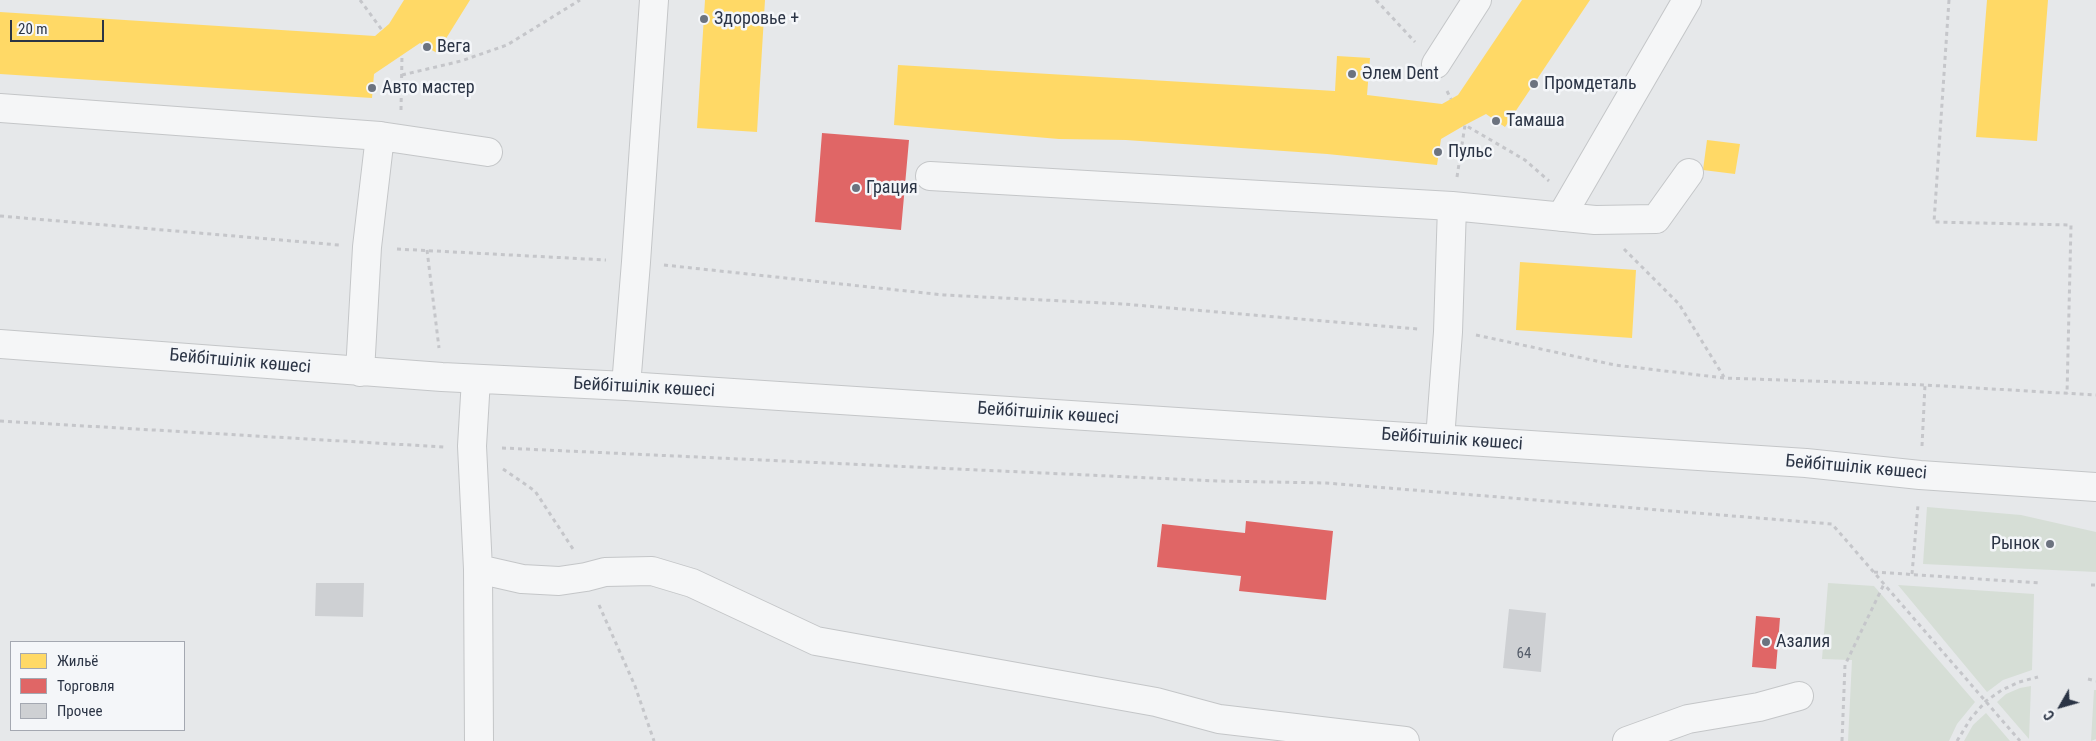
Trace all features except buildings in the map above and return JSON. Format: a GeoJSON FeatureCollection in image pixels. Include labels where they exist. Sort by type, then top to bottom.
{"type":"FeatureCollection","features":[{"type":"Feature","properties":{"kind":"street"},"geometry":{"type":"LineString","coordinates":[[626,386],[654,0]]}},
{"type":"Feature","properties":{"kind":"street"},"geometry":{"type":"LineString","coordinates":[[1436,64],[1476,0]]}},
{"type":"Feature","properties":{"kind":"street"},"geometry":{"type":"LineString","coordinates":[[1561,217],[1687,0]]}},
{"type":"Feature","properties":{"kind":"street"},"geometry":{"type":"LineString","coordinates":[[0,108],[390,138],[488,152]]}},
{"type":"Feature","properties":{"kind":"street"},"geometry":{"type":"LineString","coordinates":[[360,372],[367,247],[390,138]]}},
{"type":"Feature","properties":{"kind":"street"},"geometry":{"type":"LineString","coordinates":[[930,176],[1452,206],[1595,220],[1656,219],[1689,173]]}},
{"type":"Feature","properties":{"kind":"street"},"geometry":{"type":"LineString","coordinates":[[1440,439],[1448,332],[1452,206]]}},
{"type":"Feature","properties":{"kind":"street","name":"Бейбітшілік көшесі"},"geometry":{"type":"LineString","coordinates":[[0,344],[360,372],[626,386],[1796,462],[1920,475],[2096,487]]}},
{"type":"Feature","properties":{"kind":"street"},"geometry":{"type":"LineString","coordinates":[[476,379],[472,446],[478,569],[479,741]]}},
{"type":"Feature","properties":{"kind":"street"},"geometry":{"type":"LineString","coordinates":[[478,569],[522,579],[559,581],[586,578],[605,572],[652,571],[692,583],[816,641],[1156,702],[1219,719],[1405,741]]}},
{"type":"Feature","properties":{"kind":"street"},"geometry":{"type":"LineString","coordinates":[[1627,741],[1688,720],[1759,707],[1799,696]]}},
{"type":"Feature","properties":{"kind":"path"},"geometry":{"type":"LineString","coordinates":[[360,0],[382,30]]}},
{"type":"Feature","properties":{"kind":"path"},"geometry":{"type":"LineString","coordinates":[[402,75],[461,60],[507,45],[580,0]]}},
{"type":"Feature","properties":{"kind":"path"},"geometry":{"type":"LineString","coordinates":[[1949,0],[1934,222],[2071,225],[2067,394]]}},
{"type":"Feature","properties":{"kind":"path"},"geometry":{"type":"LineString","coordinates":[[390,138],[402,75],[402,55]]}},
{"type":"Feature","properties":{"kind":"path"},"geometry":{"type":"LineString","coordinates":[[1452,206],[1465,125]]}},
{"type":"Feature","properties":{"kind":"path"},"geometry":{"type":"LineString","coordinates":[[0,216],[367,247],[636,262],[944,295],[1123,304],[1472,334],[1615,365],[1724,378],[1925,385],[2096,396]]}},
{"type":"Feature","properties":{"kind":"path"},"geometry":{"type":"LineString","coordinates":[[0,421],[441,447],[472,446],[1217,481],[1326,483],[1832,524],[2020,741]]}},
{"type":"Feature","properties":{"kind":"path"},"geometry":{"type":"LineString","coordinates":[[1874,572],[2040,583]]}},
{"type":"Feature","properties":{"kind":"path"},"geometry":{"type":"LineString","coordinates":[[1842,741],[1845,665],[1884,584]]}},
{"type":"Feature","properties":{"kind":"path"},"geometry":{"type":"LineString","coordinates":[[2091,585],[2096,585]]}},
{"type":"Feature","properties":{"kind":"path"},"geometry":{"type":"LineString","coordinates":[[1958,741],[1971,718],[1986,702],[2002,690],[2038,676]]}},
{"type":"Feature","properties":{"kind":"path"},"geometry":{"type":"LineString","coordinates":[[2088,679],[2096,682]]}},
{"type":"Feature","properties":{"kind":"shaded area"},"geometry":{"type":"Polygon","coordinates":[[[1927,507],[2021,515],[2096,532],[2096,572],[1923,564],[1927,507]]]}},
{"type":"Feature","properties":{"kind":"shaded area"},"geometry":{"type":"Polygon","coordinates":[[[1828,583],[1874,586],[1975,702],[1957,724],[1949,741],[1848,741],[1852,660],[1822,659],[1828,583]]]}},
{"type":"Feature","properties":{"kind":"shaded area"},"geometry":{"type":"Polygon","coordinates":[[[1898,585],[2034,594],[2032,670],[2003,680],[1987,692],[1898,585]]]}},
{"type":"Feature","properties":{"kind":"shaded area"},"geometry":{"type":"Polygon","coordinates":[[[2031,686],[2029,739],[1997,702],[2006,694],[2031,686]]]}},
{"type":"Feature","properties":{"kind":"shaded area"},"geometry":{"type":"Polygon","coordinates":[[[2094,690],[2096,690],[2096,739],[2091,741],[2094,690]]]}},
{"type":"Feature","properties":{"kind":"shaded area"},"geometry":{"type":"Polygon","coordinates":[[[1986,713],[2010,741],[1964,741],[1973,725],[1986,713]]]}},
{"type":"Feature","properties":{"kind":"place","name":"Здоровье +"},"geometry":{"type":"Point","coordinates":[704,19]}},
{"type":"Feature","properties":{"kind":"place","name":"Вега"},"geometry":{"type":"Point","coordinates":[427,47]}},
{"type":"Feature","properties":{"kind":"place","name":"Әлем Dent"},"geometry":{"type":"Point","coordinates":[1352,74]}},
{"type":"Feature","properties":{"kind":"place","name":"Промдеталь"},"geometry":{"type":"Point","coordinates":[1534,84]}},
{"type":"Feature","properties":{"kind":"place","name":"Авто мастер"},"geometry":{"type":"Point","coordinates":[372,88]}},
{"type":"Feature","properties":{"kind":"place","name":"Тамаша"},"geometry":{"type":"Point","coordinates":[1496,121]}},
{"type":"Feature","properties":{"kind":"place","name":"Пульс"},"geometry":{"type":"Point","coordinates":[1438,152]}},
{"type":"Feature","properties":{"kind":"place","name":"Грация"},"geometry":{"type":"Point","coordinates":[856,188]}},
{"type":"Feature","properties":{"kind":"place","name":"Рынок"},"geometry":{"type":"Point","coordinates":[2050,544]}},
{"type":"Feature","properties":{"kind":"place","name":"Азалия"},"geometry":{"type":"Point","coordinates":[1766,642]}}]}
